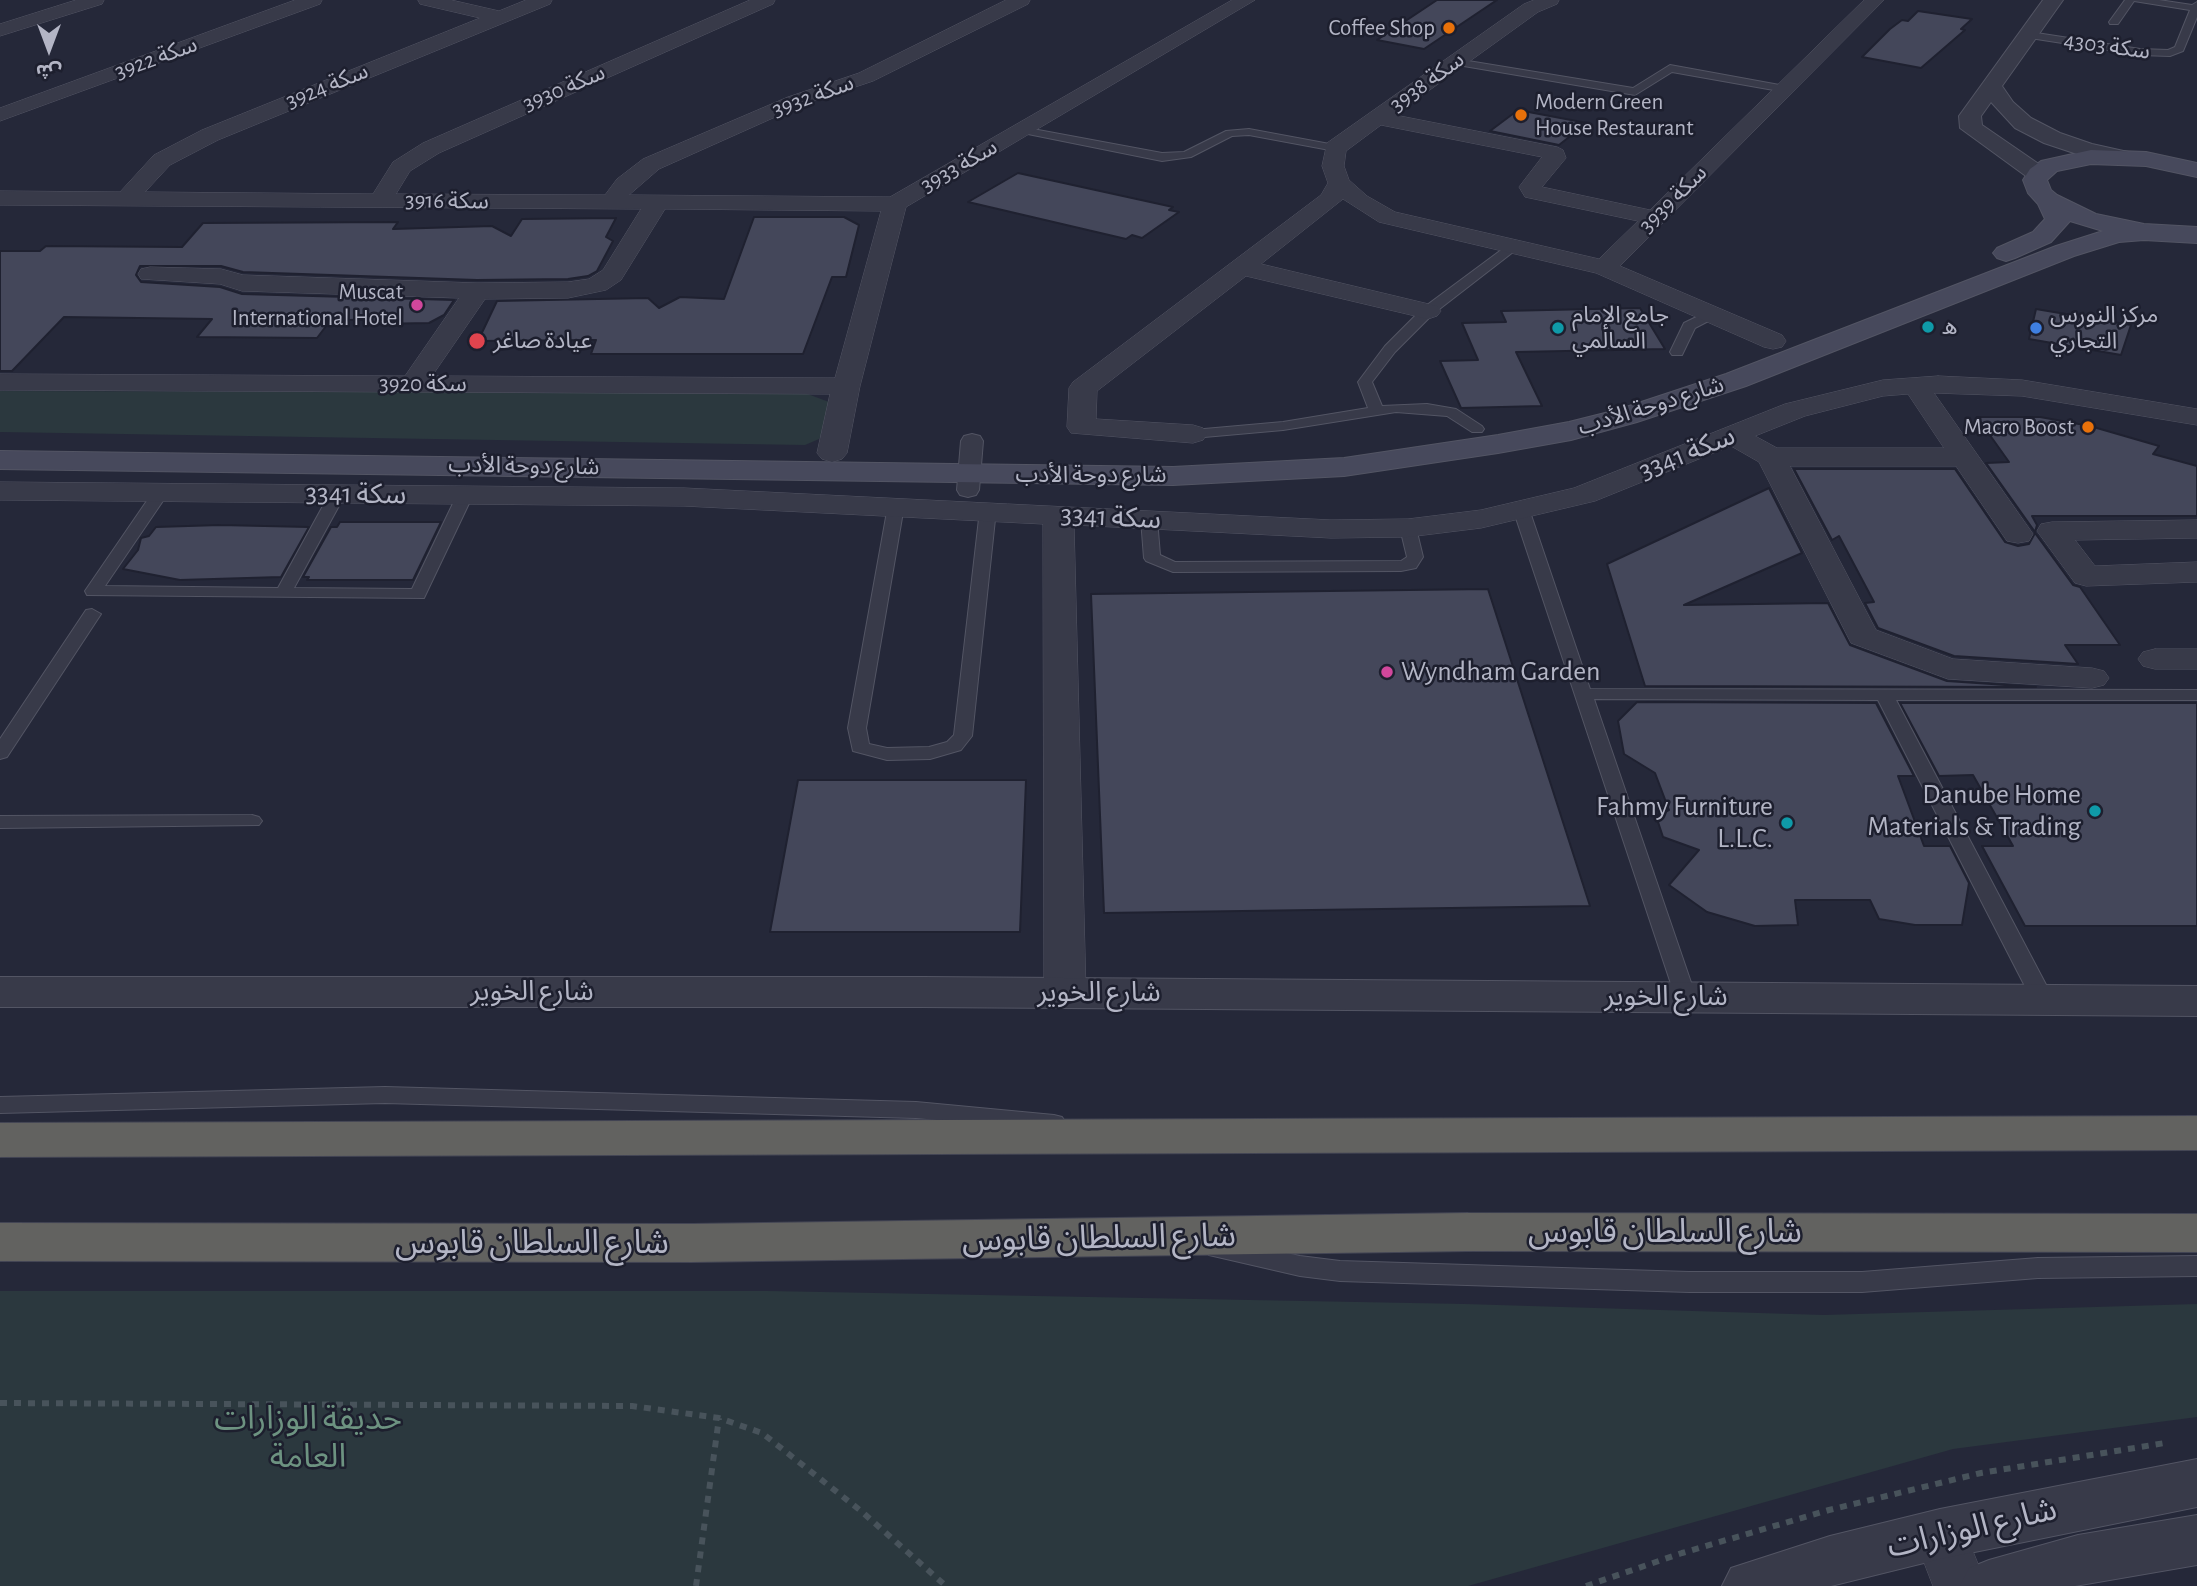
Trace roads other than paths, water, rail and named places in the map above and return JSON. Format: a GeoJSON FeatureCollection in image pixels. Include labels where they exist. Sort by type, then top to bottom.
{"type":"FeatureCollection","features":[{"type":"Feature","properties":{"kind":"highway"},"geometry":{"type":"LineString","coordinates":[[0,1140],[2197,1133]]}},
{"type":"Feature","properties":{"kind":"highway","name":"شارع السلطان قابوس"},"geometry":{"type":"LineString","coordinates":[[0,1242],[692,1243],[1468,1233],[2197,1233]]}},
{"type":"Feature","properties":{"kind":"main road"},"geometry":{"type":"LineString","coordinates":[[2196,235],[2144,232],[2088,220],[2043,187],[2049,166],[2067,160],[2119,157],[2197,167]]}},
{"type":"Feature","properties":{"kind":"main road","name":"شارع دوحة الأدب"},"geometry":{"type":"LineString","coordinates":[[0,442],[832,453],[974,474],[1321,449],[1477,429],[1616,396],[1773,341],[2042,237],[2058,220],[2043,187]]}},
{"type":"Feature","properties":{"kind":"main road","name":"شارع دوحة الأدب"},"geometry":{"type":"LineString","coordinates":[[0,460],[1173,476],[1283,471],[1425,457],[1571,431],[1674,402],[2065,251],[2116,235],[2144,232]]}},
{"type":"Feature","properties":{"kind":"street"},"geometry":{"type":"LineString","coordinates":[[0,30],[95,0]]}},
{"type":"Feature","properties":{"kind":"street","name":"سكة 3922"},"geometry":{"type":"LineString","coordinates":[[0,115],[313,0]]}},
{"type":"Feature","properties":{"kind":"street"},"geometry":{"type":"LineString","coordinates":[[427,0],[500,18]]}},
{"type":"Feature","properties":{"kind":"street","name":"سكة 3924"},"geometry":{"type":"LineString","coordinates":[[127,198],[162,160],[210,135],[543,0]]}},
{"type":"Feature","properties":{"kind":"street","name":"سكة 3930"},"geometry":{"type":"LineString","coordinates":[[381,200],[401,167],[431,148],[766,0]]}},
{"type":"Feature","properties":{"kind":"street","name":"سكة 3932"},"geometry":{"type":"LineString","coordinates":[[612,202],[625,184],[651,164],[795,100],[866,77],[1021,0]]}},
{"type":"Feature","properties":{"kind":"street","name":"سكة 3933"},"geometry":{"type":"LineString","coordinates":[[832,453],[846,386],[895,204],[1246,0]]}},
{"type":"Feature","properties":{"kind":"street","name":"سكة 3938"},"geometry":{"type":"LineString","coordinates":[[1335,148],[1531,8],[1550,0]]}},
{"type":"Feature","properties":{"kind":"street","name":"سكة 3939"},"geometry":{"type":"LineString","coordinates":[[1604,268],[1872,0]]}},
{"type":"Feature","properties":{"kind":"street"},"geometry":{"type":"LineString","coordinates":[[2043,187],[1972,128],[1969,116],[2053,0]]}},
{"type":"Feature","properties":{"kind":"street"},"geometry":{"type":"LineString","coordinates":[[1991,86],[2005,107],[2023,122],[2052,138],[2086,150],[2119,157]]}},
{"type":"Feature","properties":{"kind":"street"},"geometry":{"type":"LineString","coordinates":[[1377,118],[1549,152],[1555,155],[1555,158],[1530,187],[1533,191],[1655,218]]}},
{"type":"Feature","properties":{"kind":"street"},"geometry":{"type":"LineString","coordinates":[[1335,148],[1333,166],[1339,183],[1359,201],[1387,217]]}},
{"type":"Feature","properties":{"kind":"street"},"geometry":{"type":"LineString","coordinates":[[1193,434],[1082,427],[1083,388],[1331,199],[1339,183]]}},
{"type":"Feature","properties":{"kind":"street","name":"سكة 3916"},"geometry":{"type":"LineString","coordinates":[[0,198],[895,204]]}},
{"type":"Feature","properties":{"kind":"street"},"geometry":{"type":"LineString","coordinates":[[150,274],[221,277],[242,283],[568,290],[597,285],[612,275],[657,202]]}},
{"type":"Feature","properties":{"kind":"street"},"geometry":{"type":"LineString","coordinates":[[1310,215],[1345,210],[1387,217],[1604,268],[1773,341]]}},
{"type":"Feature","properties":{"kind":"street"},"geometry":{"type":"LineString","coordinates":[[1241,267],[1429,311]]}},
{"type":"Feature","properties":{"kind":"street"},"geometry":{"type":"LineString","coordinates":[[413,384],[477,290]]}},
{"type":"Feature","properties":{"kind":"street","name":"سكة 3920"},"geometry":{"type":"LineString","coordinates":[[0,382],[846,386]]}},
{"type":"Feature","properties":{"kind":"street","name":"سكة 3341"},"geometry":{"type":"LineString","coordinates":[[0,491],[684,497],[896,506],[974,474],[1058,514],[1331,529],[1408,528],[1481,519],[1584,495],[1795,410],[1883,387],[1988,384],[2022,387],[2197,417]]}},
{"type":"Feature","properties":{"kind":"street"},"geometry":{"type":"LineString","coordinates":[[1915,385],[2018,534]]}},
{"type":"Feature","properties":{"kind":"street"},"geometry":{"type":"LineString","coordinates":[[1733,435],[1770,457],[1965,457]]}},
{"type":"Feature","properties":{"kind":"street"},"geometry":{"type":"LineString","coordinates":[[1770,457],[1863,636],[1948,669],[2092,678]]}},
{"type":"Feature","properties":{"kind":"street"},"geometry":{"type":"LineString","coordinates":[[1058,514],[1065,993]]}},
{"type":"Feature","properties":{"kind":"street"},"geometry":{"type":"LineString","coordinates":[[2197,529],[2052,531],[2086,576],[2197,572]]}},
{"type":"Feature","properties":{"kind":"street"},"geometry":{"type":"LineString","coordinates":[[2155,659],[2197,659]]}},
{"type":"Feature","properties":{"kind":"street","name":"شارع الخوير"},"geometry":{"type":"LineString","coordinates":[[0,992],[1065,993],[2197,1001]]}},
{"type":"Feature","properties":{"kind":"street","name":"شارع الوزارات"},"geometry":{"type":"LineString","coordinates":[[1751,1586],[1830,1561],[1940,1534],[2197,1483]]}},
{"type":"Feature","properties":{"kind":"street"},"geometry":{"type":"LineString","coordinates":[[1940,1534],[1960,1586]]}},
{"type":"Feature","properties":{"kind":"street","name":"شارع الوزارات"},"geometry":{"type":"LineString","coordinates":[[1989,1586],[2078,1560],[2197,1541]]}},
{"type":"Feature","properties":{"kind":"lane"},"geometry":{"type":"LineString","coordinates":[[2114,22],[2130,0]]}},
{"type":"Feature","properties":{"kind":"lane"},"geometry":{"type":"LineString","coordinates":[[2137,0],[2196,11]]}},
{"type":"Feature","properties":{"kind":"lane","name":"سكة 4303"},"geometry":{"type":"LineString","coordinates":[[2030,35],[2140,52],[2169,53],[2179,49],[2196,11]]}},
{"type":"Feature","properties":{"kind":"lane"},"geometry":{"type":"LineString","coordinates":[[1456,62],[1635,92],[1670,68],[1785,89]]}},
{"type":"Feature","properties":{"kind":"lane"},"geometry":{"type":"LineString","coordinates":[[1022,130],[1162,157],[1186,155],[1230,133],[1249,132],[1335,148]]}},
{"type":"Feature","properties":{"kind":"lane"},"geometry":{"type":"LineString","coordinates":[[1377,411],[1366,382],[1390,349],[1429,311],[1511,246]]}},
{"type":"Feature","properties":{"kind":"lane"},"geometry":{"type":"LineString","coordinates":[[1677,352],[1689,326],[1711,314]]}},
{"type":"Feature","properties":{"kind":"lane"},"geometry":{"type":"LineString","coordinates":[[1193,434],[1283,426],[1377,411],[1427,408],[1451,412],[1477,429]]}},
{"type":"Feature","properties":{"kind":"lane"},"geometry":{"type":"LineString","coordinates":[[896,506],[857,728],[859,747],[887,754],[930,753],[954,746],[963,736],[974,474]]}},
{"type":"Feature","properties":{"kind":"lane"},"geometry":{"type":"LineString","coordinates":[[161,492],[93,591],[418,594],[466,495]]}},
{"type":"Feature","properties":{"kind":"lane"},"geometry":{"type":"LineString","coordinates":[[283,593],[338,493]]}},
{"type":"Feature","properties":{"kind":"lane"},"geometry":{"type":"LineString","coordinates":[[1521,509],[1685,997]]}},
{"type":"Feature","properties":{"kind":"lane"},"geometry":{"type":"LineString","coordinates":[[1149,519],[1152,558],[1173,567],[1401,566],[1410,564],[1415,557],[1408,528]]}},
{"type":"Feature","properties":{"kind":"lane"},"geometry":{"type":"LineString","coordinates":[[0,753],[92,614]]}},
{"type":"Feature","properties":{"kind":"lane"},"geometry":{"type":"LineString","coordinates":[[1583,694],[2197,695]]}},
{"type":"Feature","properties":{"kind":"lane"},"geometry":{"type":"LineString","coordinates":[[1884,695],[2042,998]]}},
{"type":"Feature","properties":{"kind":"lane"},"geometry":{"type":"LineString","coordinates":[[0,822],[252,821]]}},
{"type":"Feature","properties":{"kind":"lane"},"geometry":{"type":"LineString","coordinates":[[0,1105],[385,1095],[744,1104],[979,1115],[1145,1136]]}},
{"type":"Feature","properties":{"kind":"lane"},"geometry":{"type":"LineString","coordinates":[[1184,1237],[1222,1249],[1300,1266],[1419,1275],[1834,1283],[2049,1268],[2197,1266]]}},
{"type":"Feature","properties":{"kind":"place","name":"Coffee Shop"},"geometry":{"type":"Point","coordinates":[1449,28]}},
{"type":"Feature","properties":{"kind":"place","name":"Modern Green House Restaurant"},"geometry":{"type":"Point","coordinates":[1521,115]}},
{"type":"Feature","properties":{"kind":"place","name":"Muscat International Hotel"},"geometry":{"type":"Point","coordinates":[417,305]}},
{"type":"Feature","properties":{"kind":"place","name":"ه"},"geometry":{"type":"Point","coordinates":[1928,327]}},
{"type":"Feature","properties":{"kind":"place","name":"جامع الإمام السالمي"},"geometry":{"type":"Point","coordinates":[1558,328]}},
{"type":"Feature","properties":{"kind":"place","name":"مركز النورس التجاري"},"geometry":{"type":"Point","coordinates":[2036,328]}},
{"type":"Feature","properties":{"kind":"place","name":"عيادة صاغر"},"geometry":{"type":"Point","coordinates":[477,341]}},
{"type":"Feature","properties":{"kind":"place","name":"Macro Boost"},"geometry":{"type":"Point","coordinates":[2088,427]}},
{"type":"Feature","properties":{"kind":"place","name":"Wyndham Garden"},"geometry":{"type":"Point","coordinates":[1387,672]}},
{"type":"Feature","properties":{"kind":"place","name":"Danube Home Materials & Trading"},"geometry":{"type":"Point","coordinates":[2095,811]}},
{"type":"Feature","properties":{"kind":"place","name":"Fahmy Furniture L.L.C."},"geometry":{"type":"Point","coordinates":[1787,823]}},
{"type":"Feature","properties":{"kind":"park label","name":"حديقة الوزارات العامة"},"geometry":{"type":"Point","coordinates":[308,1438]}}]}
